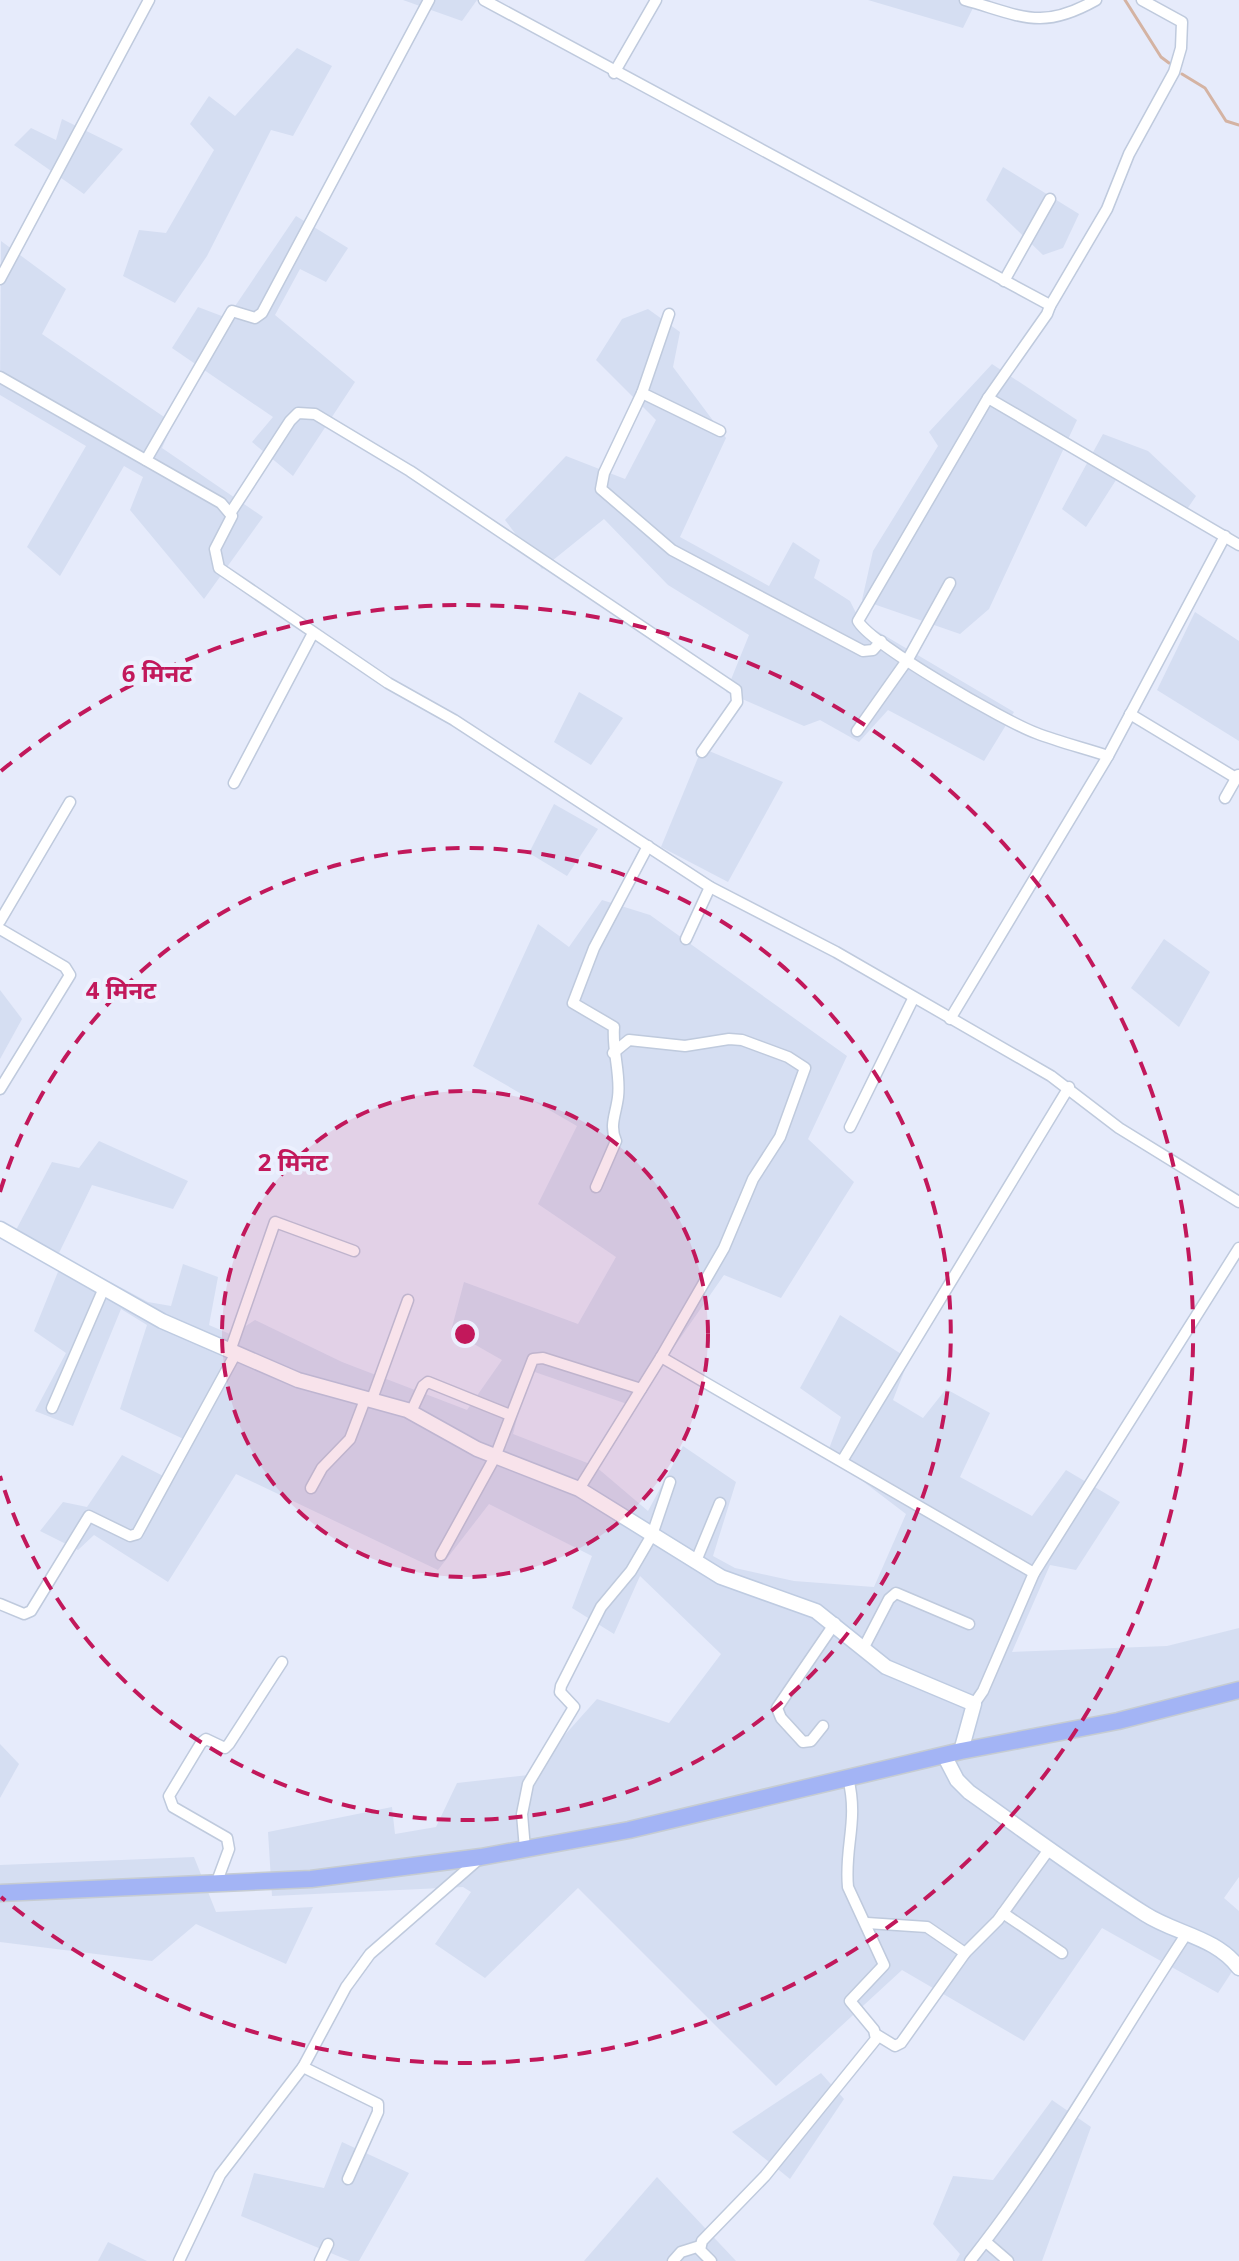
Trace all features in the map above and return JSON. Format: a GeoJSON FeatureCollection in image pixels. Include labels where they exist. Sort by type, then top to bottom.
{"type":"FeatureCollection","features":[{"type":"Feature","properties":{"kind":"main road"},"geometry":{"type":"LineString","coordinates":[[0,1893],[354,1875],[481,1857],[629,1830],[953,1754],[1118,1721],[1239,1690]]}},
{"type":"Feature","properties":{"kind":"street"},"geometry":{"type":"LineString","coordinates":[[0,279],[149,0]]}},
{"type":"Feature","properties":{"kind":"street"},"geometry":{"type":"LineString","coordinates":[[146,460],[232,311],[255,318],[262,313],[429,0]]}},
{"type":"Feature","properties":{"kind":"street"},"geometry":{"type":"LineString","coordinates":[[484,0],[1050,306]]}},
{"type":"Feature","properties":{"kind":"street"},"geometry":{"type":"LineString","coordinates":[[614,73],[656,0]]}},
{"type":"Feature","properties":{"kind":"street"},"geometry":{"type":"LineString","coordinates":[[965,0],[1040,20],[1066,16],[1096,0]]}},
{"type":"Feature","properties":{"kind":"street"},"geometry":{"type":"LineString","coordinates":[[1108,756],[1035,733],[908,659],[860,625],[858,616],[988,398],[1050,306],[1107,209],[1129,154],[1178,62],[1182,22],[1142,0]]}},
{"type":"Feature","properties":{"kind":"street"},"geometry":{"type":"LineString","coordinates":[[1004,281],[1050,199]]}},
{"type":"Feature","properties":{"kind":"street"},"geometry":{"type":"LineString","coordinates":[[669,314],[642,393],[600,482],[605,495],[672,550],[863,651],[873,650],[881,641]]}},
{"type":"Feature","properties":{"kind":"street"},"geometry":{"type":"LineString","coordinates":[[0,377],[221,503],[231,512]]}},
{"type":"Feature","properties":{"kind":"street"},"geometry":{"type":"LineString","coordinates":[[642,393],[720,431]]}},
{"type":"Feature","properties":{"kind":"street"},"geometry":{"type":"LineString","coordinates":[[988,398],[1239,545]]}},
{"type":"Feature","properties":{"kind":"street"},"geometry":{"type":"LineString","coordinates":[[702,752],[737,702],[736,690],[410,471],[315,414],[298,413],[290,421],[231,512],[215,549],[219,568],[313,633],[710,887],[836,952],[1069,1087],[1119,1128],[1239,1202]]}},
{"type":"Feature","properties":{"kind":"street"},"geometry":{"type":"LineString","coordinates":[[950,1019],[1108,756],[1225,536]]}},
{"type":"Feature","properties":{"kind":"street"},"geometry":{"type":"LineString","coordinates":[[857,731],[908,659],[950,583]]}},
{"type":"Feature","properties":{"kind":"street"},"geometry":{"type":"LineString","coordinates":[[234,783],[313,633]]}},
{"type":"Feature","properties":{"kind":"street"},"geometry":{"type":"LineString","coordinates":[[1130,714],[1238,775],[1225,798]]}},
{"type":"Feature","properties":{"kind":"street"},"geometry":{"type":"LineString","coordinates":[[0,921],[70,802]]}},
{"type":"Feature","properties":{"kind":"street"},"geometry":{"type":"LineString","coordinates":[[596,1187],[615,1149],[612,1126],[618,1095],[613,1024],[573,1003],[594,948],[648,846]]}},
{"type":"Feature","properties":{"kind":"street"},"geometry":{"type":"LineString","coordinates":[[686,939],[710,887]]}},
{"type":"Feature","properties":{"kind":"street"},"geometry":{"type":"LineString","coordinates":[[0,929],[65,967],[70,975],[0,1089]]}},
{"type":"Feature","properties":{"kind":"street"},"geometry":{"type":"LineString","coordinates":[[850,1127],[913,999]]}},
{"type":"Feature","properties":{"kind":"street"},"geometry":{"type":"LineString","coordinates":[[579,1489],[724,1248],[753,1179],[780,1137],[805,1068],[773,1050],[729,1039],[685,1046],[629,1040],[613,1053]]}},
{"type":"Feature","properties":{"kind":"street"},"geometry":{"type":"LineString","coordinates":[[842,1461],[1069,1087]]}},
{"type":"Feature","properties":{"kind":"street"},"geometry":{"type":"LineString","coordinates":[[0,1604],[24,1614],[31,1611],[89,1516],[130,1536],[137,1534],[233,1352],[275,1222],[354,1251]]}},
{"type":"Feature","properties":{"kind":"street"},"geometry":{"type":"LineString","coordinates":[[0,1229],[162,1321],[310,1385],[369,1398],[411,1412],[495,1457],[579,1489],[743,1587],[816,1611],[835,1623],[886,1667],[974,1704]]}},
{"type":"Feature","properties":{"kind":"street"},"geometry":{"type":"LineString","coordinates":[[1239,1248],[1087,1484],[1034,1573],[953,1754],[957,1780],[969,1792],[1141,1912],[1223,1951],[1239,1968]]}},
{"type":"Feature","properties":{"kind":"street"},"geometry":{"type":"LineString","coordinates":[[52,1408],[104,1288]]}},
{"type":"Feature","properties":{"kind":"street"},"geometry":{"type":"LineString","coordinates":[[311,1488],[322,1468],[350,1439],[408,1300]]}},
{"type":"Feature","properties":{"kind":"street"},"geometry":{"type":"LineString","coordinates":[[441,1555],[495,1457],[529,1363],[536,1357],[641,1389]]}},
{"type":"Feature","properties":{"kind":"street"},"geometry":{"type":"LineString","coordinates":[[661,1357],[1034,1573]]}},
{"type":"Feature","properties":{"kind":"street"},"geometry":{"type":"LineString","coordinates":[[411,1412],[428,1382],[510,1415]]}},
{"type":"Feature","properties":{"kind":"street"},"geometry":{"type":"LineString","coordinates":[[525,1849],[522,1814],[528,1784],[574,1707],[560,1692],[561,1686],[601,1607],[631,1571],[652,1535],[670,1482]]}},
{"type":"Feature","properties":{"kind":"street"},"geometry":{"type":"LineString","coordinates":[[696,1561],[720,1503]]}},
{"type":"Feature","properties":{"kind":"street"},"geometry":{"type":"LineString","coordinates":[[863,1649],[889,1599],[896,1593],[969,1624]]}},
{"type":"Feature","properties":{"kind":"street"},"geometry":{"type":"LineString","coordinates":[[823,1726],[811,1741],[803,1742],[777,1708],[835,1623]]}},
{"type":"Feature","properties":{"kind":"street"},"geometry":{"type":"LineString","coordinates":[[216,1884],[229,1849],[227,1838],[173,1807],[169,1796],[201,1743],[206,1739],[225,1748],[229,1744],[282,1662]]}},
{"type":"Feature","properties":{"kind":"street"},"geometry":{"type":"LineString","coordinates":[[848,1778],[855,1813],[847,1872],[848,1887],[884,1965],[850,2001],[877,2035],[895,2046],[901,2043],[965,1953],[1003,1913],[1050,1848]]}},
{"type":"Feature","properties":{"kind":"street"},"geometry":{"type":"LineString","coordinates":[[179,2261],[220,2175],[303,2067],[346,1987],[370,1954],[481,1857]]}},
{"type":"Feature","properties":{"kind":"street"},"geometry":{"type":"LineString","coordinates":[[1003,1913],[1062,1953]]}},
{"type":"Feature","properties":{"kind":"street"},"geometry":{"type":"LineString","coordinates":[[867,1923],[927,1927],[965,1953]]}},
{"type":"Feature","properties":{"kind":"street"},"geometry":{"type":"LineString","coordinates":[[970,2261],[1053,2147],[1106,2057],[1187,1933]]}},
{"type":"Feature","properties":{"kind":"street"},"geometry":{"type":"LineString","coordinates":[[673,2261],[681,2252],[700,2246],[765,2176],[877,2035]]}},
{"type":"Feature","properties":{"kind":"street"},"geometry":{"type":"LineString","coordinates":[[303,2067],[378,2104],[378,2112],[348,2179]]}},
{"type":"Feature","properties":{"kind":"street"},"geometry":{"type":"LineString","coordinates":[[986,2242],[1008,2261]]}},
{"type":"Feature","properties":{"kind":"street"},"geometry":{"type":"LineString","coordinates":[[320,2261],[328,2244]]}},
{"type":"Feature","properties":{"kind":"street"},"geometry":{"type":"LineString","coordinates":[[700,2246],[711,2261]]}},
{"type":"Feature","properties":{"kind":"shaded area"},"geometry":{"type":"Polygon","coordinates":[[[403,0],[477,0],[462,21],[403,0]]]}},
{"type":"Feature","properties":{"kind":"shaded area"},"geometry":{"type":"Polygon","coordinates":[[[868,0],[977,0],[963,28],[868,0]]]}},
{"type":"Feature","properties":{"kind":"shaded area"},"geometry":{"type":"Polygon","coordinates":[[[297,48],[332,66],[293,136],[271,130],[207,256],[175,303],[123,276],[139,230],[166,233],[214,150],[190,124],[209,96],[235,116],[297,48]]]}},
{"type":"Feature","properties":{"kind":"shaded area"},"geometry":{"type":"Polygon","coordinates":[[[62,119],[123,149],[84,194],[14,145],[31,128],[56,140],[62,119]]]}},
{"type":"Feature","properties":{"kind":"shaded area"},"geometry":{"type":"Polygon","coordinates":[[[1003,167],[1079,214],[1063,248],[1043,255],[986,200],[1003,167]]]}},
{"type":"Feature","properties":{"kind":"shaded area"},"geometry":{"type":"Polygon","coordinates":[[[296,216],[348,248],[326,282],[300,269],[275,315],[355,382],[293,476],[252,442],[273,417],[172,348],[198,307],[227,318],[296,216]]]}},
{"type":"Feature","properties":{"kind":"shaded area"},"geometry":{"type":"Polygon","coordinates":[[[1,241],[66,289],[42,334],[173,423],[162,448],[263,517],[204,599],[130,510],[143,477],[124,466],[60,576],[27,547],[86,446],[0,395],[1,241]]]}},
{"type":"Feature","properties":{"kind":"shaded area"},"geometry":{"type":"Polygon","coordinates":[[[648,309],[680,332],[673,367],[726,438],[680,537],[769,586],[793,542],[820,560],[814,578],[850,601],[860,621],[1014,712],[984,761],[888,710],[859,742],[820,720],[804,726],[726,692],[749,635],[668,585],[604,519],[542,569],[505,520],[566,456],[625,479],[656,420],[596,360],[622,319],[648,309]]]}},
{"type":"Feature","properties":{"kind":"shaded area"},"geometry":{"type":"Polygon","coordinates":[[[992,364],[1077,420],[989,609],[960,634],[862,600],[873,551],[938,446],[929,432],[992,364]]]}},
{"type":"Feature","properties":{"kind":"shaded area"},"geometry":{"type":"Polygon","coordinates":[[[1103,434],[1148,451],[1196,496],[1181,518],[1116,480],[1086,527],[1062,509],[1103,434]]]}},
{"type":"Feature","properties":{"kind":"shaded area"},"geometry":{"type":"Polygon","coordinates":[[[1195,612],[1239,641],[1239,741],[1157,690],[1195,612]]]}},
{"type":"Feature","properties":{"kind":"shaded area"},"geometry":{"type":"Polygon","coordinates":[[[579,692],[623,718],[591,765],[554,742],[579,692]]]}},
{"type":"Feature","properties":{"kind":"shaded area"},"geometry":{"type":"Polygon","coordinates":[[[702,748],[783,782],[728,882],[661,847],[702,748]]]}},
{"type":"Feature","properties":{"kind":"shaded area"},"geometry":{"type":"Polygon","coordinates":[[[554,804],[598,829],[567,876],[529,853],[554,804]]]}},
{"type":"Feature","properties":{"kind":"shaded area"},"geometry":{"type":"Polygon","coordinates":[[[602,900],[650,915],[847,1056],[808,1139],[854,1182],[781,1298],[724,1275],[633,1406],[529,1370],[513,1434],[595,1466],[648,1511],[683,1446],[736,1482],[713,1556],[735,1568],[794,1581],[874,1587],[906,1514],[827,1454],[841,1417],[800,1388],[840,1315],[909,1359],[893,1400],[923,1418],[946,1389],[990,1413],[960,1477],[1032,1516],[1066,1470],[1120,1502],[1076,1570],[1050,1565],[1012,1652],[1167,1646],[1239,1628],[1239,1877],[1224,1898],[1239,1911],[1239,1961],[1218,1993],[1102,1928],[1024,2041],[902,1970],[776,2086],[578,1888],[485,1978],[435,1944],[471,1892],[463,1887],[272,1896],[268,1832],[392,1807],[395,1834],[436,1827],[457,1783],[529,1775],[597,1699],[669,1723],[721,1654],[640,1576],[614,1634],[572,1608],[592,1556],[489,1504],[438,1570],[236,1474],[168,1582],[94,1535],[78,1550],[40,1531],[63,1502],[87,1507],[122,1455],[173,1481],[192,1443],[120,1409],[147,1325],[121,1309],[73,1426],[35,1411],[66,1353],[34,1331],[64,1257],[148,1302],[171,1306],[183,1264],[218,1277],[209,1325],[232,1335],[255,1320],[342,1362],[467,1410],[502,1360],[451,1331],[464,1282],[578,1324],[616,1257],[538,1204],[577,1126],[473,1066],[538,924],[569,947],[602,900]]]}},
{"type":"Feature","properties":{"kind":"shaded area"},"geometry":{"type":"Polygon","coordinates":[[[1164,939],[1210,972],[1179,1027],[1131,988],[1164,939]]]}},
{"type":"Feature","properties":{"kind":"shaded area"},"geometry":{"type":"Polygon","coordinates":[[[0,990],[22,1019],[0,1059],[0,990]]]}},
{"type":"Feature","properties":{"kind":"shaded area"},"geometry":{"type":"Polygon","coordinates":[[[99,1141],[188,1181],[173,1209],[92,1185],[59,1253],[16,1230],[52,1162],[79,1168],[99,1141]]]}},
{"type":"Feature","properties":{"kind":"shaded area"},"geometry":{"type":"Polygon","coordinates":[[[0,1744],[19,1764],[0,1798],[0,1744]]]}},
{"type":"Feature","properties":{"kind":"shaded area"},"geometry":{"type":"Polygon","coordinates":[[[194,1857],[216,1912],[313,1907],[286,1964],[196,1924],[152,1961],[0,1942],[0,1865],[194,1857]]]}},
{"type":"Feature","properties":{"kind":"shaded area"},"geometry":{"type":"Polygon","coordinates":[[[821,2073],[844,2099],[790,2179],[732,2132],[821,2073]]]}},
{"type":"Feature","properties":{"kind":"shaded area"},"geometry":{"type":"Polygon","coordinates":[[[1052,2100],[1091,2127],[1042,2261],[956,2261],[960,2254],[933,2224],[953,2176],[993,2180],[1052,2100]]]}},
{"type":"Feature","properties":{"kind":"shaded area"},"geometry":{"type":"Polygon","coordinates":[[[342,2142],[409,2173],[359,2261],[350,2261],[241,2216],[254,2173],[324,2188],[342,2142]]]}},
{"type":"Feature","properties":{"kind":"shaded area"},"geometry":{"type":"Polygon","coordinates":[[[657,2177],[736,2261],[584,2261],[657,2177]]]}},
{"type":"Feature","properties":{"kind":"shaded area"},"geometry":{"type":"Polygon","coordinates":[[[108,2242],[147,2261],[98,2261],[108,2242]]]}},
{"type":"Feature","properties":{"kind":"waterway"},"geometry":{"type":"LineString","coordinates":[[1125,0],[1161,57],[1169,63]]}},
{"type":"Feature","properties":{"kind":"waterway"},"geometry":{"type":"LineString","coordinates":[[1182,74],[1205,88],[1226,121],[1239,125]]}}]}
